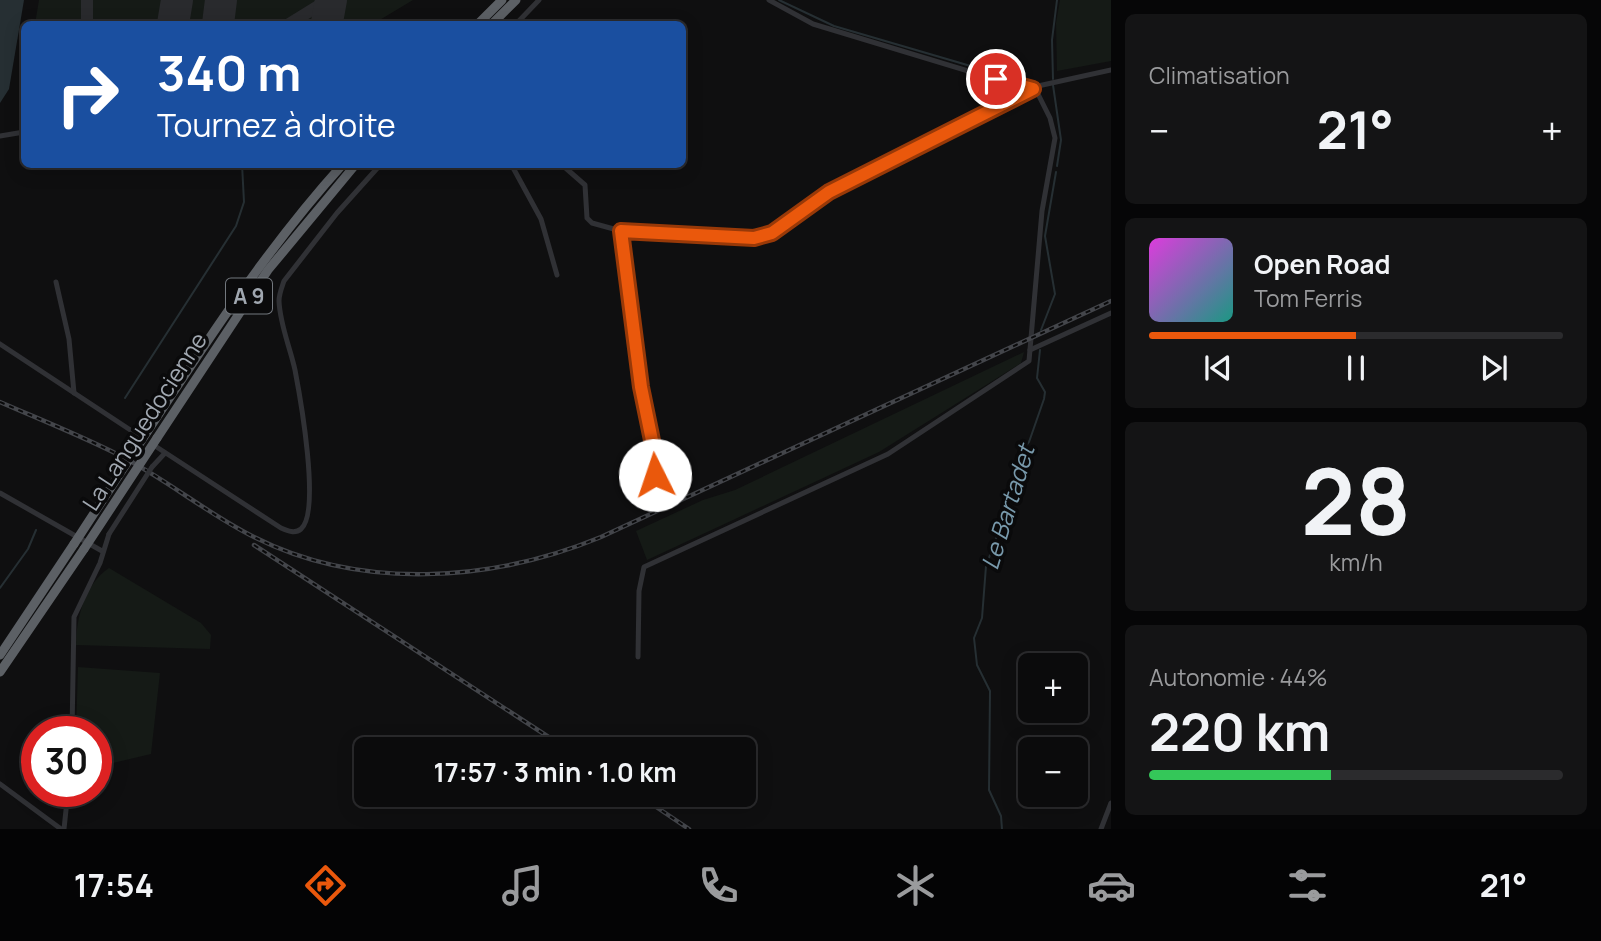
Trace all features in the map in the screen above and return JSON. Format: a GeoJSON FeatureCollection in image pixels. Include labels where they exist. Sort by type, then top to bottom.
{"type":"FeatureCollection","features":[{"type":"Feature","properties":{"kind":"highway"},"geometry":{"type":"LineString","coordinates":[[481,21],[502,0]]}},
{"type":"Feature","properties":{"kind":"highway"},"geometry":{"type":"LineString","coordinates":[[495,21],[516,0]]}},
{"type":"Feature","properties":{"kind":"highway","name":"La Languedocienne"},"geometry":{"type":"LineString","coordinates":[[0,655],[248,282],[340,168]]}},
{"type":"Feature","properties":{"kind":"highway","name":"La Languedocienne"},"geometry":{"type":"LineString","coordinates":[[0,672],[256,287],[308,219],[353,168]]}},
{"type":"Feature","properties":{"kind":"street"},"geometry":{"type":"LineString","coordinates":[[519,21],[539,0]]}},
{"type":"Feature","properties":{"kind":"street"},"geometry":{"type":"LineString","coordinates":[[638,657],[638,601],[644,567],[887,454],[1029,361],[1041,211],[1055,138],[1050,118],[1037,92],[813,24],[769,0]]}},
{"type":"Feature","properties":{"kind":"street"},"geometry":{"type":"LineString","coordinates":[[566,168],[585,185],[587,218],[592,223],[621,231],[754,238],[772,233],[829,192],[1033,89],[1058,79],[1111,70]]}},
{"type":"Feature","properties":{"kind":"street"},"geometry":{"type":"LineString","coordinates":[[0,135],[21,132]]}},
{"type":"Feature","properties":{"kind":"street"},"geometry":{"type":"LineString","coordinates":[[0,344],[281,528],[292,532],[300,530],[307,521],[310,508],[306,444],[295,370],[279,301],[284,281],[378,168]]}},
{"type":"Feature","properties":{"kind":"street"},"geometry":{"type":"LineString","coordinates":[[513,168],[541,219],[556,275]]}},
{"type":"Feature","properties":{"kind":"street"},"geometry":{"type":"LineString","coordinates":[[621,231],[641,387],[655,455],[653,493]]}},
{"type":"Feature","properties":{"kind":"street"},"geometry":{"type":"LineString","coordinates":[[56,282],[69,339],[74,393]]}},
{"type":"Feature","properties":{"kind":"street"},"geometry":{"type":"LineString","coordinates":[[1030,350],[1111,313]]}},
{"type":"Feature","properties":{"kind":"street"},"geometry":{"type":"LineString","coordinates":[[72,716],[74,617],[100,563],[109,534],[152,467],[165,453]]}},
{"type":"Feature","properties":{"kind":"street"},"geometry":{"type":"LineString","coordinates":[[0,493],[102,551]]}},
{"type":"Feature","properties":{"kind":"street"},"geometry":{"type":"LineString","coordinates":[[0,784],[63,829],[66,807]]}},
{"type":"Feature","properties":{"kind":"street"},"geometry":{"type":"LineString","coordinates":[[1101,829],[1111,803]]}},
{"type":"Feature","properties":{"kind":"shaded area"},"geometry":{"type":"Polygon","coordinates":[[[0,0],[24,0],[9,89],[0,103],[0,0]]]}},
{"type":"Feature","properties":{"kind":"shaded area"},"geometry":{"type":"Polygon","coordinates":[[[39,0],[413,0],[378,21],[36,21],[39,0]]]}},
{"type":"Feature","properties":{"kind":"shaded area"},"geometry":{"type":"Polygon","coordinates":[[[1060,0],[1111,0],[1111,61],[1057,71],[1056,23],[1060,0]]]}},
{"type":"Feature","properties":{"kind":"shaded area"},"geometry":{"type":"Polygon","coordinates":[[[1024,352],[1021,363],[879,452],[647,560],[636,531],[703,500],[735,490],[1024,352]]]}},
{"type":"Feature","properties":{"kind":"shaded area"},"geometry":{"type":"Polygon","coordinates":[[[109,568],[201,623],[211,635],[210,649],[76,645],[80,613],[88,592],[109,568]]]}},
{"type":"Feature","properties":{"kind":"shaded area"},"geometry":{"type":"Polygon","coordinates":[[[78,667],[160,673],[151,754],[112,763],[112,716],[76,716],[78,667]]]}},
{"type":"Feature","properties":{"kind":"waterway"},"geometry":{"type":"LineString","coordinates":[[779,0],[834,26],[1032,84]]}},
{"type":"Feature","properties":{"kind":"waterway","name":"Le Bartadet"},"geometry":{"type":"LineString","coordinates":[[1053,79],[1052,40],[1057,0]]}},
{"type":"Feature","properties":{"kind":"waterway","name":"Le Bartadet"},"geometry":{"type":"LineString","coordinates":[[1053,85],[1061,140],[1057,166]]}},
{"type":"Feature","properties":{"kind":"waterway"},"geometry":{"type":"LineString","coordinates":[[125,398],[236,226],[244,202],[242,168]]}},
{"type":"Feature","properties":{"kind":"waterway","name":"Le Bartadet"},"geometry":{"type":"LineString","coordinates":[[1041,330],[1055,294],[1045,236],[1056,172]]}},
{"type":"Feature","properties":{"kind":"waterway","name":"Le Bartadet"},"geometry":{"type":"LineString","coordinates":[[1002,829],[1001,816],[989,790],[990,691],[977,665],[974,638],[982,618],[986,566],[1018,478],[1019,455],[1029,442],[1044,399],[1045,392],[1037,378],[1040,350]]}},
{"type":"Feature","properties":{"kind":"waterway"},"geometry":{"type":"LineString","coordinates":[[0,588],[28,549],[36,530]]}},
{"type":"Feature","properties":{"kind":"taxiway"},"geometry":{"type":"LineString","coordinates":[[87,0],[87,21]]}},
{"type":"Feature","properties":{"kind":"taxiway"},"geometry":{"type":"LineString","coordinates":[[294,21],[328,0]]}},
{"type":"Feature","properties":{"kind":"runway"},"geometry":{"type":"LineString","coordinates":[[174,21],[177,0]]}},
{"type":"Feature","properties":{"kind":"runway"},"geometry":{"type":"LineString","coordinates":[[218,21],[221,0]]}},
{"type":"Feature","properties":{"kind":"runway"},"geometry":{"type":"LineString","coordinates":[[327,21],[331,0]]}},
{"type":"Feature","properties":{"kind":"railway"},"geometry":{"type":"LineString","coordinates":[[0,402],[117,454],[236,528],[295,554],[338,566],[382,573],[472,571],[516,564],[601,537],[1111,301]]}},
{"type":"Feature","properties":{"kind":"railway"},"geometry":{"type":"LineString","coordinates":[[254,545],[549,737]]}},
{"type":"Feature","properties":{"kind":"railway"},"geometry":{"type":"LineString","coordinates":[[656,807],[689,829]]}},
{"type":"Feature","properties":{"kind":"route"},"geometry":{"type":"LineString","coordinates":[[655,475],[652,432],[641,387],[621,231],[754,238],[772,233],[829,192],[1033,89],[996,79]]}}]}
